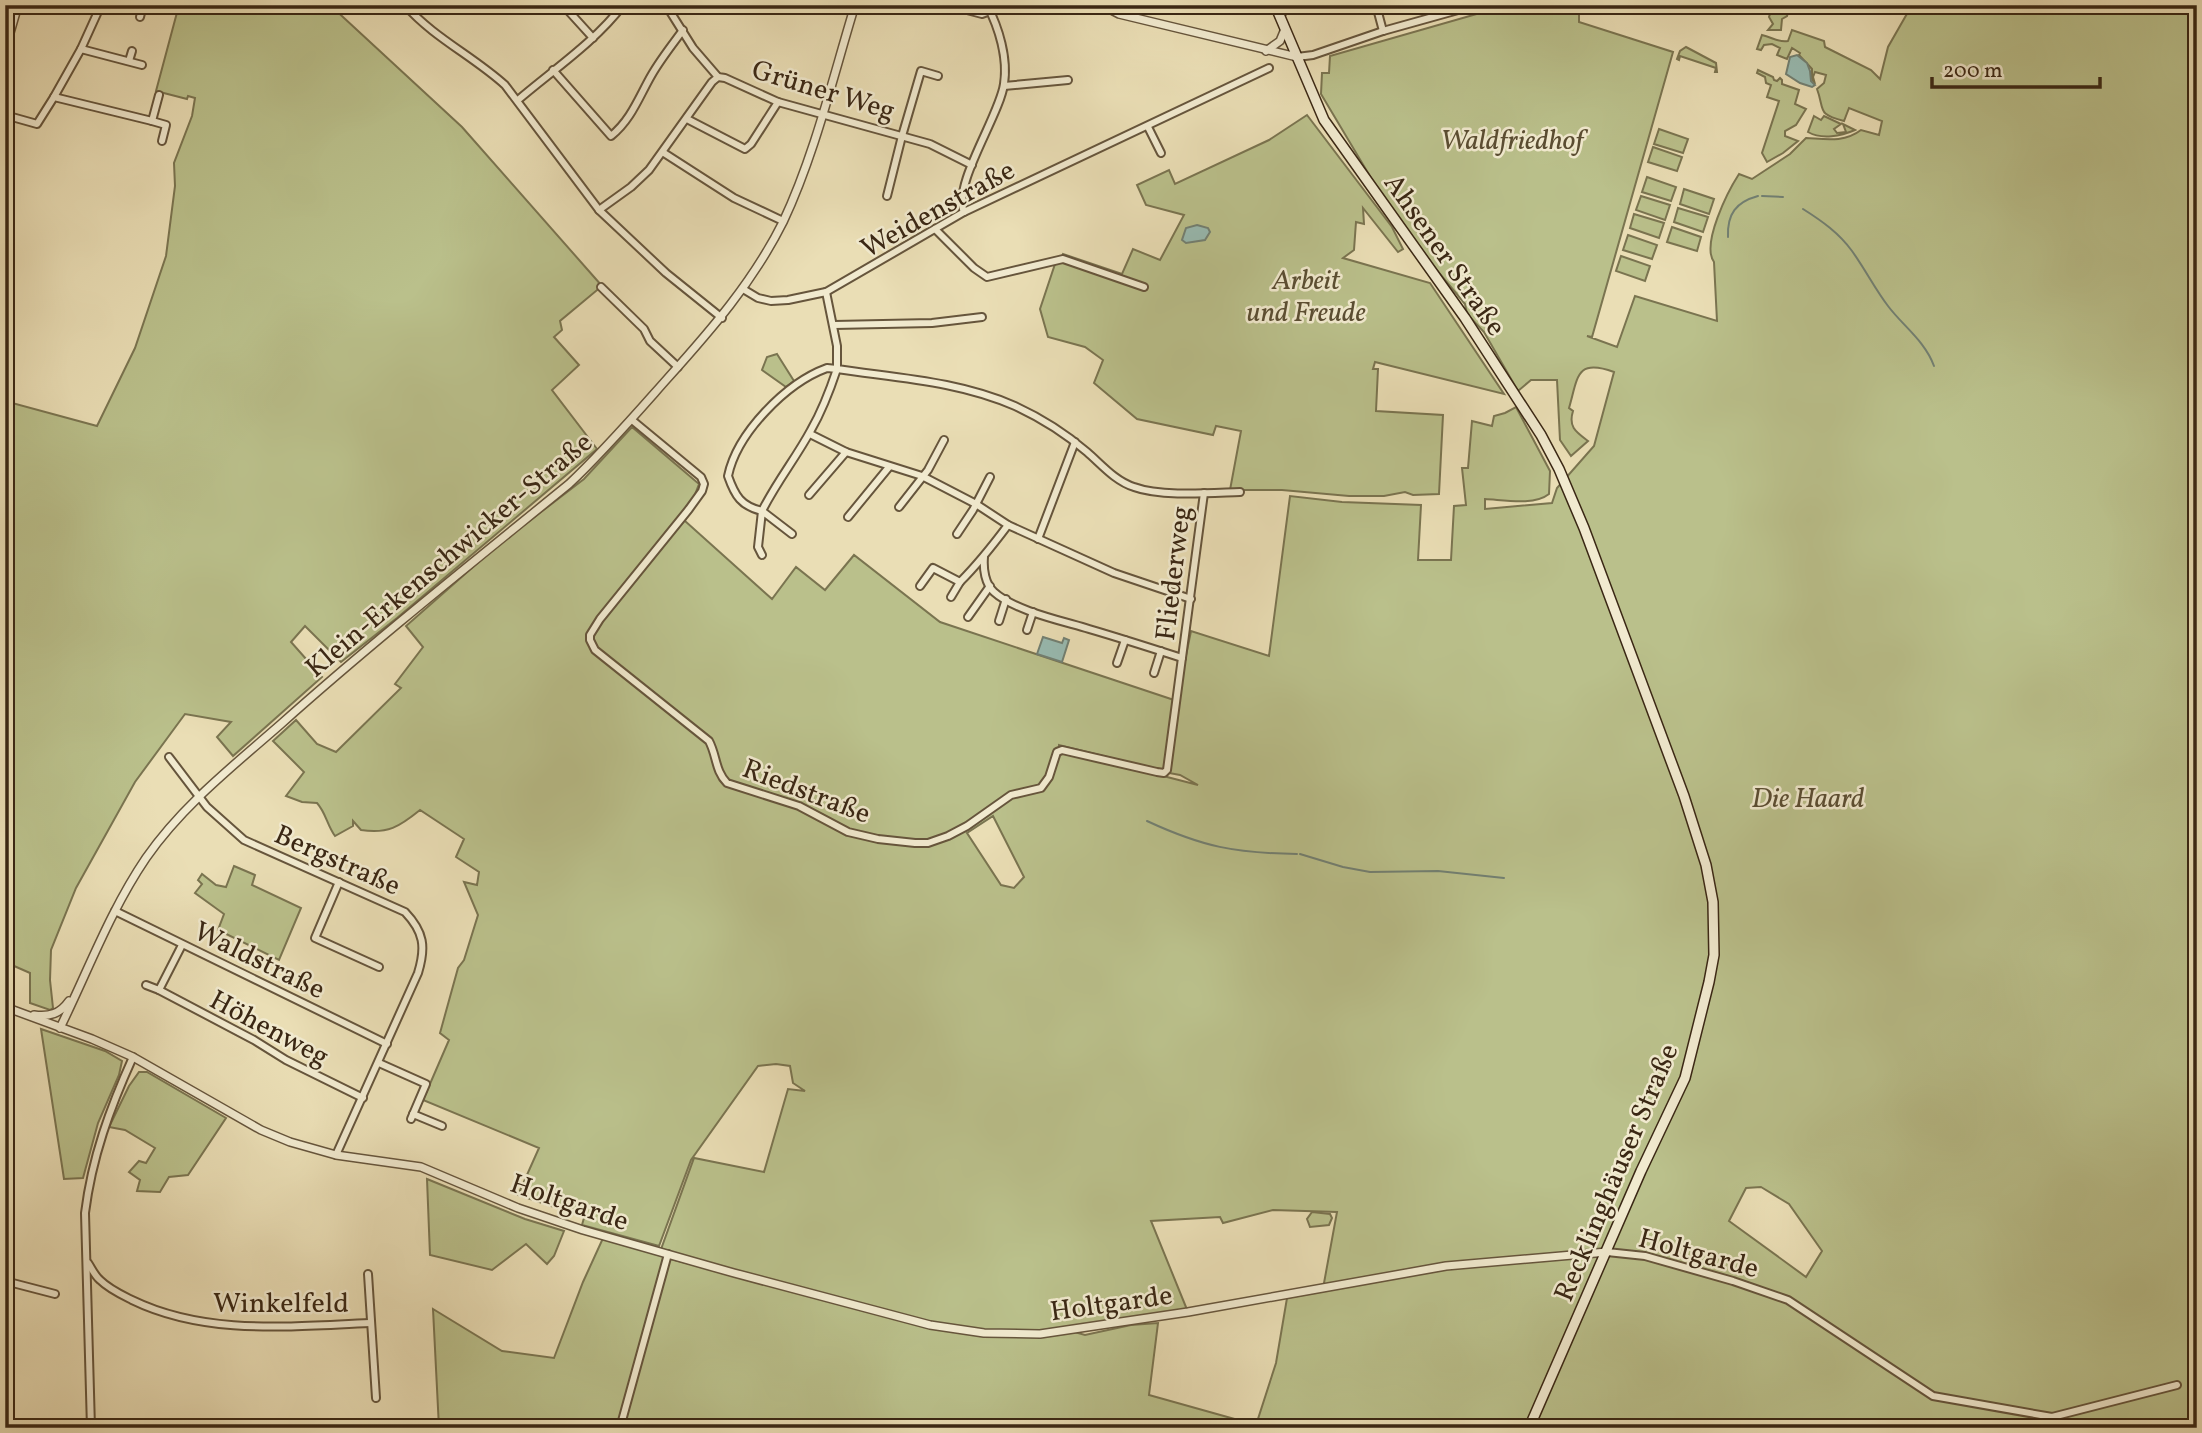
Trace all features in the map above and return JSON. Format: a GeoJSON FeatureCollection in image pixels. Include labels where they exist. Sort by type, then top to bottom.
{"type":"FeatureCollection","features":[{"type":"Feature","properties":{"kind":"main road","name":"Ahsener Straße"},"geometry":{"type":"LineString","coordinates":[[1275,5],[1329,128],[1465,318],[1541,435],[1584,528]]}},
{"type":"Feature","properties":{"kind":"main road","name":"Recklinghäuser Straße"},"geometry":{"type":"LineString","coordinates":[[1529,1428],[1641,1171],[1685,1078],[1714,955],[1714,922],[1706,865],[1684,796],[1584,528]]}},
{"type":"Feature","properties":{"kind":"street"},"geometry":{"type":"LineString","coordinates":[[5,50],[18,5]]}},
{"type":"Feature","properties":{"kind":"street"},"geometry":{"type":"LineString","coordinates":[[5,115],[37,124],[81,49],[101,5]]}},
{"type":"Feature","properties":{"kind":"street"},"geometry":{"type":"LineString","coordinates":[[140,17],[143,5],[155,9]]}},
{"type":"Feature","properties":{"kind":"street"},"geometry":{"type":"LineString","coordinates":[[405,5],[419,21],[489,70],[519,100],[599,210],[666,273],[722,318]]}},
{"type":"Feature","properties":{"kind":"street"},"geometry":{"type":"LineString","coordinates":[[563,5],[593,38]]}},
{"type":"Feature","properties":{"kind":"street"},"geometry":{"type":"LineString","coordinates":[[519,100],[593,38],[623,5]]}},
{"type":"Feature","properties":{"kind":"street","name":"Grüner Weg"},"geometry":{"type":"LineString","coordinates":[[666,5],[693,48],[715,75],[778,102],[930,144],[972,165]]}},
{"type":"Feature","properties":{"kind":"street","name":"Klein-Erkenschwicker-Straße"},"geometry":{"type":"LineString","coordinates":[[57,1027],[115,911],[146,858],[179,817],[351,662],[569,484],[604,451],[722,318],[743,289],[783,221],[799,184],[855,5]]}},
{"type":"Feature","properties":{"kind":"street"},"geometry":{"type":"LineString","coordinates":[[947,5],[982,14],[989,8],[998,25],[1005,69],[1004,86],[962,197],[964,212]]}},
{"type":"Feature","properties":{"kind":"street"},"geometry":{"type":"LineString","coordinates":[[1102,5],[1266,51],[1297,57],[1313,55],[1383,31],[1476,5]]}},
{"type":"Feature","properties":{"kind":"street"},"geometry":{"type":"LineString","coordinates":[[1279,16],[1290,5]]}},
{"type":"Feature","properties":{"kind":"street"},"geometry":{"type":"LineString","coordinates":[[1376,5],[1383,31]]}},
{"type":"Feature","properties":{"kind":"street"},"geometry":{"type":"LineString","coordinates":[[1266,51],[1280,41],[1285,29]]}},
{"type":"Feature","properties":{"kind":"street"},"geometry":{"type":"LineString","coordinates":[[553,70],[611,135],[621,128],[683,30]]}},
{"type":"Feature","properties":{"kind":"street"},"geometry":{"type":"LineString","coordinates":[[81,49],[142,65]]}},
{"type":"Feature","properties":{"kind":"street"},"geometry":{"type":"LineString","coordinates":[[129,61],[132,51]]}},
{"type":"Feature","properties":{"kind":"street","name":"Weidenstraße"},"geometry":{"type":"LineString","coordinates":[[743,289],[758,298],[771,301],[826,292],[964,212],[1269,68]]}},
{"type":"Feature","properties":{"kind":"street"},"geometry":{"type":"LineString","coordinates":[[887,196],[921,71],[938,76]]}},
{"type":"Feature","properties":{"kind":"street"},"geometry":{"type":"LineString","coordinates":[[599,210],[631,187],[664,153],[715,75]]}},
{"type":"Feature","properties":{"kind":"street"},"geometry":{"type":"LineString","coordinates":[[1004,86],[1068,80]]}},
{"type":"Feature","properties":{"kind":"street"},"geometry":{"type":"LineString","coordinates":[[152,121],[159,95]]}},
{"type":"Feature","properties":{"kind":"street"},"geometry":{"type":"LineString","coordinates":[[54,97],[166,125],[162,141]]}},
{"type":"Feature","properties":{"kind":"street"},"geometry":{"type":"LineString","coordinates":[[687,119],[745,149],[778,102]]}},
{"type":"Feature","properties":{"kind":"street"},"geometry":{"type":"LineString","coordinates":[[1148,127],[1161,153]]}},
{"type":"Feature","properties":{"kind":"street"},"geometry":{"type":"LineString","coordinates":[[664,153],[734,198],[783,221]]}},
{"type":"Feature","properties":{"kind":"street"},"geometry":{"type":"LineString","coordinates":[[934,229],[987,277],[1063,259],[1144,287]]}},
{"type":"Feature","properties":{"kind":"street"},"geometry":{"type":"LineString","coordinates":[[601,287],[644,329],[650,341],[678,367]]}},
{"type":"Feature","properties":{"kind":"street"},"geometry":{"type":"LineString","coordinates":[[762,555],[758,547],[762,511],[780,477],[810,434],[837,369],[834,325],[826,292]]}},
{"type":"Feature","properties":{"kind":"street"},"geometry":{"type":"LineString","coordinates":[[834,325],[932,323],[982,317]]}},
{"type":"Feature","properties":{"kind":"street"},"geometry":{"type":"LineString","coordinates":[[792,534],[762,511],[748,507],[736,496],[728,476],[745,439],[772,405],[817,371],[827,368],[942,383],[1016,407],[1058,429],[1117,478],[1133,487],[1150,491],[1204,494],[1240,492]]}},
{"type":"Feature","properties":{"kind":"street","name":"Riedstraße"},"geometry":{"type":"LineString","coordinates":[[632,420],[701,477],[704,484],[689,509],[600,619],[590,635],[590,640],[595,650],[709,741],[719,775],[727,783],[799,806],[848,832],[878,839],[928,843],[967,826],[1011,795],[1041,788],[1049,777],[1058,752],[1062,750],[1157,772]]}},
{"type":"Feature","properties":{"kind":"street"},"geometry":{"type":"LineString","coordinates":[[810,434],[846,452],[922,475],[1008,525],[1038,539],[1114,573],[1191,599]]}},
{"type":"Feature","properties":{"kind":"street"},"geometry":{"type":"LineString","coordinates":[[900,507],[928,470],[944,440]]}},
{"type":"Feature","properties":{"kind":"street"},"geometry":{"type":"LineString","coordinates":[[1038,539],[1075,442]]}},
{"type":"Feature","properties":{"kind":"street"},"geometry":{"type":"LineString","coordinates":[[809,495],[846,452]]}},
{"type":"Feature","properties":{"kind":"street"},"geometry":{"type":"LineString","coordinates":[[848,517],[889,467]]}},
{"type":"Feature","properties":{"kind":"street"},"geometry":{"type":"LineString","coordinates":[[957,534],[990,477]]}},
{"type":"Feature","properties":{"kind":"street","name":"Fliederweg"},"geometry":{"type":"LineString","coordinates":[[1157,772],[1164,773],[1169,766],[1204,494]]}},
{"type":"Feature","properties":{"kind":"street"},"geometry":{"type":"LineString","coordinates":[[951,597],[960,582],[976,562],[984,557],[1008,525]]}},
{"type":"Feature","properties":{"kind":"street"},"geometry":{"type":"LineString","coordinates":[[968,617],[989,586],[983,567],[984,557]]}},
{"type":"Feature","properties":{"kind":"street"},"geometry":{"type":"LineString","coordinates":[[920,586],[933,568],[960,582]]}},
{"type":"Feature","properties":{"kind":"street","name":"Fliederweg"},"geometry":{"type":"LineString","coordinates":[[989,586],[993,592],[1033,612],[1182,658]]}},
{"type":"Feature","properties":{"kind":"street"},"geometry":{"type":"LineString","coordinates":[[999,621],[1006,599]]}},
{"type":"Feature","properties":{"kind":"street"},"geometry":{"type":"LineString","coordinates":[[1027,630],[1033,612]]}},
{"type":"Feature","properties":{"kind":"street","name":"Fliederweg"},"geometry":{"type":"LineString","coordinates":[[1117,663],[1125,640]]}},
{"type":"Feature","properties":{"kind":"street","name":"Fliederweg"},"geometry":{"type":"LineString","coordinates":[[1154,673],[1161,651]]}},
{"type":"Feature","properties":{"kind":"street","name":"Bergstraße"},"geometry":{"type":"LineString","coordinates":[[169,757],[219,819],[244,839],[405,912],[422,937],[424,955],[418,973],[336,1155]]}},
{"type":"Feature","properties":{"kind":"street"},"geometry":{"type":"LineString","coordinates":[[339,882],[315,938],[379,967]]}},
{"type":"Feature","properties":{"kind":"street","name":"Waldstraße"},"geometry":{"type":"LineString","coordinates":[[115,911],[387,1044]]}},
{"type":"Feature","properties":{"kind":"street"},"geometry":{"type":"LineString","coordinates":[[159,990],[182,945]]}},
{"type":"Feature","properties":{"kind":"street","name":"Höhenweg"},"geometry":{"type":"LineString","coordinates":[[146,985],[363,1098]]}},
{"type":"Feature","properties":{"kind":"street","name":"Klein-Erkenschwicker-Straße"},"geometry":{"type":"LineString","coordinates":[[57,1027],[65,1007],[76,993]]}},
{"type":"Feature","properties":{"kind":"street","name":"Holtgarde"},"geometry":{"type":"LineString","coordinates":[[5,1007],[134,1057],[261,1130],[290,1142],[336,1155],[421,1167],[518,1208],[668,1254],[961,1331],[1012,1335],[1069,1330],[1188,1312],[1446,1266],[1607,1252],[1645,1256],[1788,1300],[1933,1396],[2052,1418],[2177,1385]]}},
{"type":"Feature","properties":{"kind":"street"},"geometry":{"type":"LineString","coordinates":[[23,1014],[52,1015],[65,1007]]}},
{"type":"Feature","properties":{"kind":"street"},"geometry":{"type":"LineString","coordinates":[[91,1428],[85,1213],[91,1171],[106,1119],[134,1057]]}},
{"type":"Feature","properties":{"kind":"street"},"geometry":{"type":"LineString","coordinates":[[379,1063],[426,1084],[412,1116],[442,1126]]}},
{"type":"Feature","properties":{"kind":"street"},"geometry":{"type":"LineString","coordinates":[[620,1428],[668,1254]]}},
{"type":"Feature","properties":{"kind":"street","name":"Winkelfeld"},"geometry":{"type":"LineString","coordinates":[[87,1261],[100,1280],[121,1295],[147,1307],[201,1323],[269,1327],[370,1323]]}},
{"type":"Feature","properties":{"kind":"street","name":"Winkelfeld"},"geometry":{"type":"LineString","coordinates":[[368,1274],[376,1398]]}},
{"type":"Feature","properties":{"kind":"street"},"geometry":{"type":"LineString","coordinates":[[5,1281],[55,1294]]}},
{"type":"Feature","properties":{"kind":"green space"},"geometry":{"type":"Polygon","coordinates":[[[179,5],[330,5],[462,127],[602,286],[560,321],[562,330],[554,337],[579,365],[552,390],[597,449],[341,662],[305,626],[291,642],[322,677],[233,756],[217,737],[231,722],[185,714],[135,782],[76,888],[51,950],[53,1008],[50,1010],[30,1003],[30,973],[5,962],[5,401],[97,426],[135,348],[166,256],[175,186],[174,163],[192,116],[195,98],[188,96],[187,99],[156,91],[179,5]]]}},
{"type":"Feature","properties":{"kind":"green space"},"geometry":{"type":"Polygon","coordinates":[[[1508,5],[1579,5],[1579,22],[1673,52],[1592,337],[1587,336],[1617,347],[1635,296],[1717,321],[1711,243],[1718,218],[1739,174],[1752,179],[1790,154],[1806,138],[1841,139],[1861,130],[1879,135],[1882,121],[1849,108],[1844,121],[1825,113],[1817,89],[1824,83],[1826,75],[1815,72],[1815,84],[1812,79],[1812,69],[1800,53],[1792,48],[1787,59],[1777,55],[1780,48],[1772,44],[1764,45],[1761,50],[1757,49],[1762,35],[1778,41],[1788,41],[1792,30],[1824,41],[1825,47],[1871,70],[1880,79],[1888,47],[1912,5],[2197,5],[2197,1428],[439,1428],[433,1309],[502,1351],[554,1358],[604,1236],[660,1252],[694,1158],[764,1172],[788,1089],[805,1091],[793,1083],[790,1066],[758,1066],[691,1160],[659,1246],[582,1225],[585,1214],[569,1212],[518,1195],[539,1148],[423,1100],[449,1040],[440,1033],[458,968],[464,960],[478,915],[464,882],[477,885],[479,872],[456,857],[464,839],[420,810],[393,828],[379,831],[361,830],[353,821],[353,826],[335,836],[317,803],[302,802],[286,796],[304,772],[273,741],[296,720],[317,744],[336,752],[401,688],[395,684],[423,647],[406,626],[498,545],[584,479],[632,427],[699,484],[685,521],[772,599],[796,567],[825,590],[854,555],[940,622],[1174,700],[1165,768],[1160,770],[1059,745],[1059,749],[1198,785],[1180,775],[1169,773],[1181,680],[1191,631],[1269,656],[1290,496],[1342,502],[1421,505],[1418,560],[1451,560],[1454,506],[1466,505],[1462,468],[1468,468],[1472,421],[1492,426],[1494,416],[1516,407],[1550,471],[1549,494],[1543,498],[1518,501],[1485,499],[1485,509],[1552,503],[1557,488],[1594,446],[1614,372],[1592,367],[1585,369],[1577,379],[1569,408],[1573,411],[1574,429],[1588,441],[1571,456],[1560,440],[1557,380],[1531,380],[1518,391],[1484,332],[1467,314],[1465,304],[1435,268],[1377,188],[1321,94],[1322,73],[1329,73],[1330,56],[1508,5]],[[993,816],[967,833],[1001,885],[1014,888],[1024,877],[993,816]],[[1761,1187],[1746,1188],[1729,1221],[1806,1277],[1822,1251],[1789,1204],[1761,1187]],[[1273,1210],[1223,1223],[1220,1217],[1151,1221],[1188,1312],[1071,1331],[1085,1335],[1131,1325],[1158,1323],[1149,1395],[1256,1425],[1276,1363],[1287,1298],[1325,1291],[1324,1283],[1337,1212],[1273,1210]],[[668,1255],[670,1259],[830,1299],[668,1255]]]}},
{"type":"Feature","properties":{"kind":"green space"},"geometry":{"type":"Polygon","coordinates":[[[1765,5],[1790,5],[1787,16],[1782,19],[1781,30],[1768,30],[1773,24],[1769,17],[1772,8],[1765,5]]]}},
{"type":"Feature","properties":{"kind":"green space"},"geometry":{"type":"Polygon","coordinates":[[[1686,47],[1716,63],[1717,72],[1716,68],[1680,56],[1679,60],[1677,59],[1680,51],[1686,47]]]}},
{"type":"Feature","properties":{"kind":"green space"},"geometry":{"type":"Polygon","coordinates":[[[1758,70],[1774,80],[1780,78],[1782,84],[1799,90],[1795,104],[1806,109],[1796,125],[1785,131],[1785,136],[1798,141],[1767,162],[1762,153],[1779,101],[1767,97],[1771,85],[1766,83],[1765,77],[1757,73],[1758,70]]]}},
{"type":"Feature","properties":{"kind":"green space","name":"Arbeit und Freude"},"geometry":{"type":"Polygon","coordinates":[[[1307,115],[1392,227],[1403,249],[1398,252],[1363,208],[1364,224],[1356,222],[1354,250],[1343,258],[1430,283],[1504,394],[1375,362],[1373,369],[1378,369],[1376,411],[1443,415],[1439,494],[1413,495],[1405,492],[1384,496],[1349,496],[1282,490],[1230,490],[1241,431],[1216,426],[1213,435],[1137,419],[1094,383],[1103,360],[1085,347],[1048,337],[1040,309],[1056,261],[1060,261],[1063,254],[1122,274],[1133,249],[1160,260],[1184,215],[1146,205],[1137,185],[1169,170],[1175,184],[1269,140],[1307,115]]]}},
{"type":"Feature","properties":{"kind":"green space"},"geometry":{"type":"Polygon","coordinates":[[[1814,116],[1821,120],[1824,116],[1841,124],[1834,129],[1837,133],[1846,132],[1843,124],[1855,130],[1832,136],[1813,134],[1808,132],[1814,116]]]}},
{"type":"Feature","properties":{"kind":"green space"},"geometry":{"type":"Polygon","coordinates":[[[1659,129],[1688,139],[1683,153],[1654,144],[1659,129]]]}},
{"type":"Feature","properties":{"kind":"green space"},"geometry":{"type":"Polygon","coordinates":[[[1653,147],[1682,157],[1677,171],[1648,162],[1653,147]]]}},
{"type":"Feature","properties":{"kind":"green space"},"geometry":{"type":"Polygon","coordinates":[[[1647,177],[1676,187],[1671,201],[1642,192],[1647,177]]]}},
{"type":"Feature","properties":{"kind":"green space"},"geometry":{"type":"Polygon","coordinates":[[[1684,189],[1714,199],[1709,214],[1680,204],[1684,189]]]}},
{"type":"Feature","properties":{"kind":"green space"},"geometry":{"type":"Polygon","coordinates":[[[1641,196],[1670,205],[1665,220],[1636,210],[1641,196]]]}},
{"type":"Feature","properties":{"kind":"green space"},"geometry":{"type":"Polygon","coordinates":[[[1678,208],[1708,217],[1703,232],[1674,222],[1678,208]]]}},
{"type":"Feature","properties":{"kind":"green space"},"geometry":{"type":"Polygon","coordinates":[[[1634,214],[1664,223],[1659,238],[1630,228],[1634,214]]]}},
{"type":"Feature","properties":{"kind":"green space"},"geometry":{"type":"Polygon","coordinates":[[[1672,227],[1701,237],[1697,251],[1667,242],[1672,227]]]}},
{"type":"Feature","properties":{"kind":"green space"},"geometry":{"type":"Polygon","coordinates":[[[1628,235],[1657,245],[1652,259],[1623,250],[1628,235]]]}},
{"type":"Feature","properties":{"kind":"green space"},"geometry":{"type":"Polygon","coordinates":[[[1621,256],[1650,266],[1645,281],[1616,271],[1621,256]]]}},
{"type":"Feature","properties":{"kind":"green space"},"geometry":{"type":"Polygon","coordinates":[[[777,354],[794,381],[786,387],[762,370],[767,357],[777,354]]]}},
{"type":"Feature","properties":{"kind":"green space"},"geometry":{"type":"Polygon","coordinates":[[[234,866],[255,875],[252,885],[301,908],[279,960],[218,930],[224,914],[195,893],[202,884],[198,880],[202,874],[216,885],[226,887],[234,866]]]}},
{"type":"Feature","properties":{"kind":"green space"},"geometry":{"type":"Polygon","coordinates":[[[41,1029],[105,1051],[122,1061],[119,1075],[98,1123],[83,1178],[64,1179],[41,1029]]]}},
{"type":"Feature","properties":{"kind":"green space"},"geometry":{"type":"Polygon","coordinates":[[[139,1072],[147,1072],[226,1118],[188,1175],[169,1177],[160,1192],[137,1191],[140,1180],[129,1172],[139,1161],[146,1163],[155,1148],[125,1130],[109,1127],[139,1072]]]}},
{"type":"Feature","properties":{"kind":"green space"},"geometry":{"type":"Polygon","coordinates":[[[427,1179],[525,1219],[564,1231],[554,1256],[547,1264],[526,1244],[492,1270],[430,1255],[427,1179]]]}},
{"type":"Feature","properties":{"kind":"green space"},"geometry":{"type":"Polygon","coordinates":[[[1312,1212],[1330,1214],[1332,1218],[1329,1225],[1310,1227],[1307,1219],[1312,1212]]]}},
{"type":"Feature","properties":{"kind":"water"},"geometry":{"type":"Polygon","coordinates":[[[1797,55],[1807,63],[1811,81],[1815,85],[1812,87],[1786,74],[1790,57],[1797,55]]]}},
{"type":"Feature","properties":{"kind":"water"},"geometry":{"type":"Polygon","coordinates":[[[1197,225],[1208,228],[1210,232],[1205,240],[1186,243],[1182,240],[1186,228],[1197,225]]]}},
{"type":"Feature","properties":{"kind":"water"},"geometry":{"type":"Polygon","coordinates":[[[1043,637],[1062,643],[1064,638],[1069,640],[1062,662],[1037,654],[1043,637]]]}},
{"type":"Feature","properties":{"kind":"waterway"},"geometry":{"type":"LineString","coordinates":[[1728,237],[1729,222],[1734,210],[1758,196]]}},
{"type":"Feature","properties":{"kind":"waterway"},"geometry":{"type":"LineString","coordinates":[[1762,196],[1783,197]]}},
{"type":"Feature","properties":{"kind":"waterway"},"geometry":{"type":"LineString","coordinates":[[1803,209],[1830,228],[1847,245],[1888,306],[1925,349],[1934,366]]}},
{"type":"Feature","properties":{"kind":"waterway"},"geometry":{"type":"LineString","coordinates":[[1147,821],[1185,837],[1220,847],[1297,854]]}},
{"type":"Feature","properties":{"kind":"waterway"},"geometry":{"type":"LineString","coordinates":[[1300,854],[1370,872],[1438,871],[1504,878]]}},
{"type":"Feature","properties":{"kind":"park label","name":"Waldfriedhof"},"geometry":{"type":"Point","coordinates":[1512,139]}},
{"type":"Feature","properties":{"kind":"park label","name":"Die Haard"},"geometry":{"type":"Point","coordinates":[1808,797]}}]}
